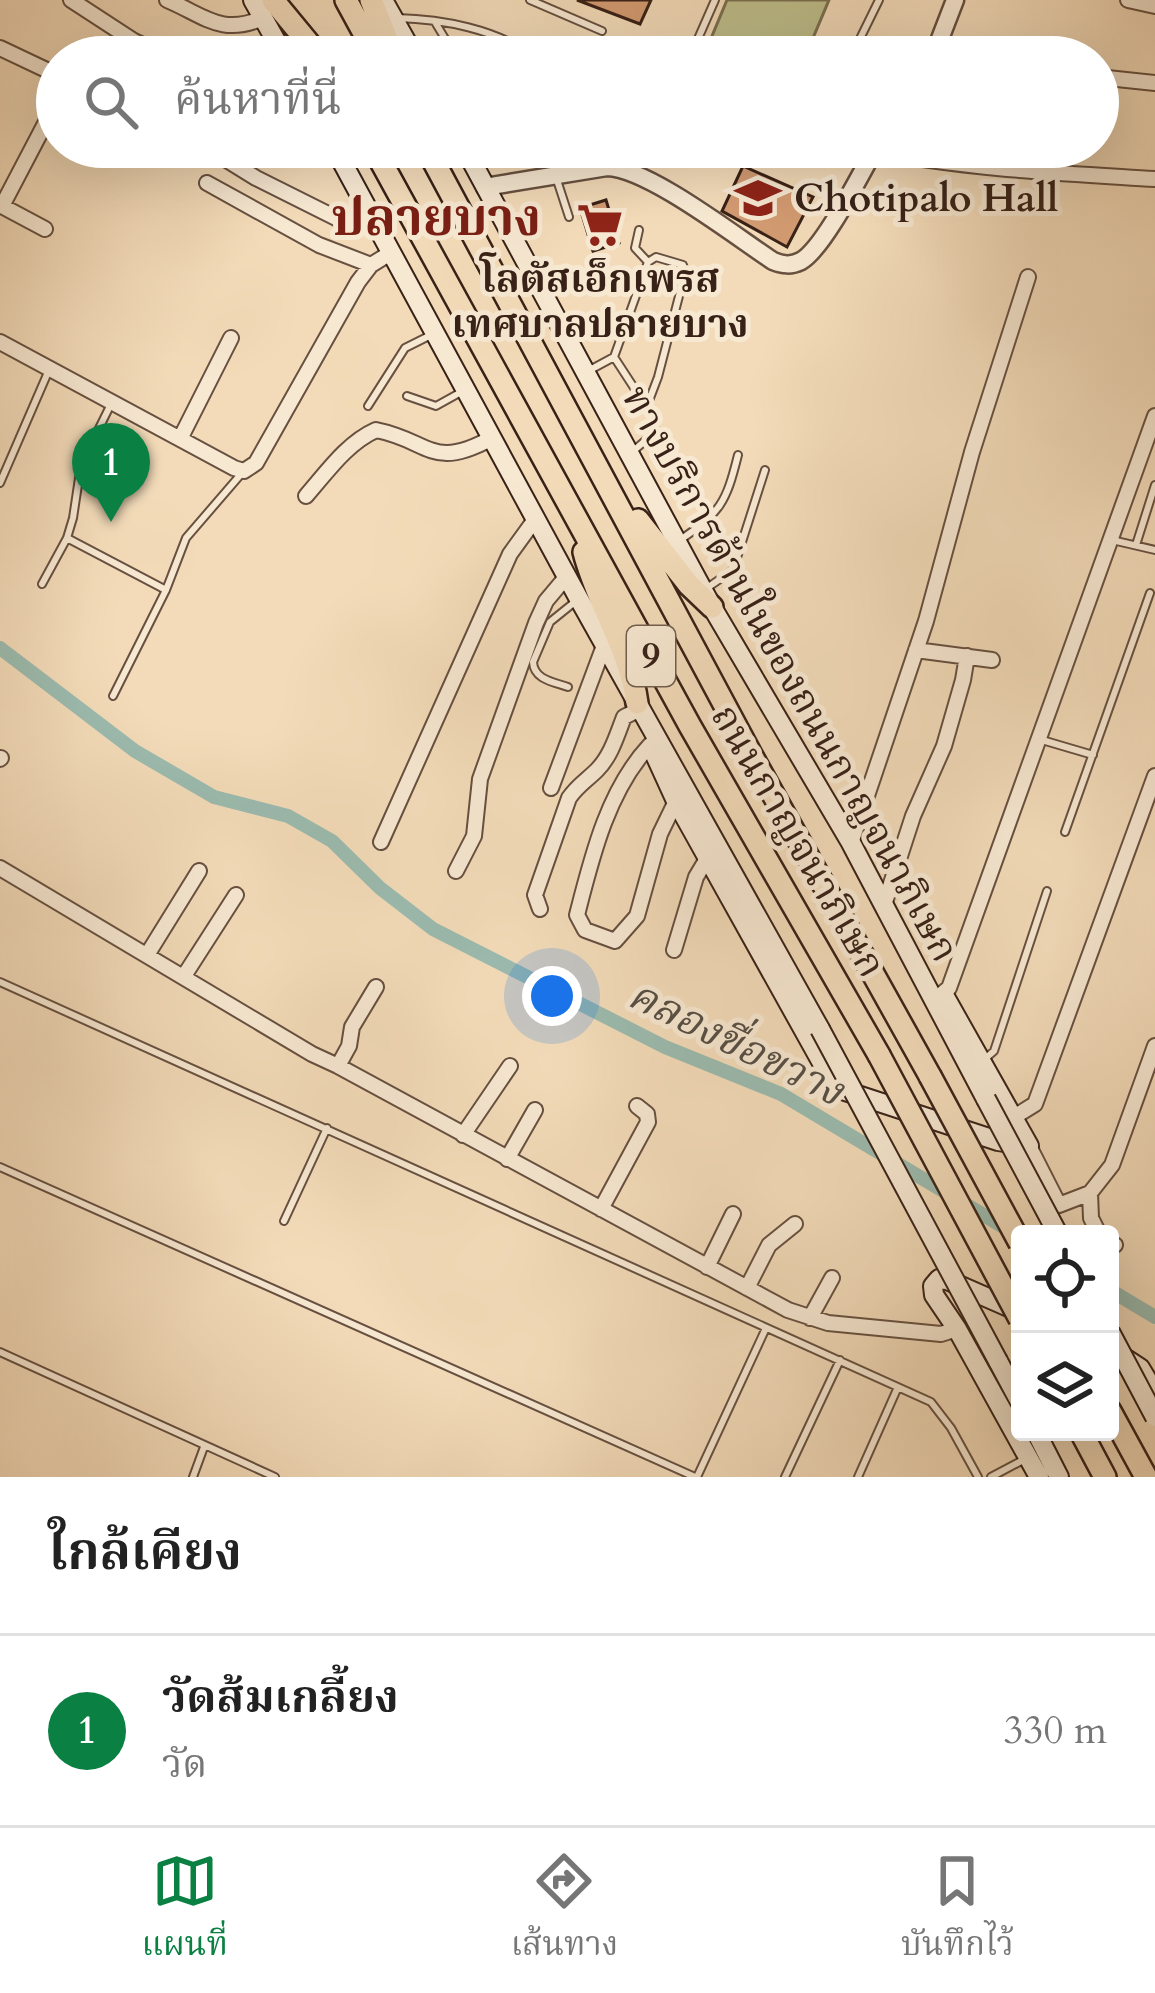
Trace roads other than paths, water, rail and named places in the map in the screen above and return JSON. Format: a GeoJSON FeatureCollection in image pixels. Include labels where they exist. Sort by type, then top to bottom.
{"type":"FeatureCollection","features":[{"type":"Feature","properties":{"kind":"highway"},"geometry":{"type":"LineString","coordinates":[[294,0],[312,36]]}},
{"type":"Feature","properties":{"kind":"highway"},"geometry":{"type":"LineString","coordinates":[[346,0],[366,36]]}},
{"type":"Feature","properties":{"kind":"highway"},"geometry":{"type":"LineString","coordinates":[[371,0],[386,36]]}},
{"type":"Feature","properties":{"kind":"highway"},"geometry":{"type":"LineString","coordinates":[[264,6],[298,36]]}},
{"type":"Feature","properties":{"kind":"highway","name":"ถนนกาญจนาภิเษก"},"geometry":{"type":"LineString","coordinates":[[384,168],[1011,1298]]}},
{"type":"Feature","properties":{"kind":"highway","name":"ถนนกาญจนาภิเษก"},"geometry":{"type":"LineString","coordinates":[[439,168],[754,760],[1011,1226]]}},
{"type":"Feature","properties":{"kind":"highway"},"geometry":{"type":"LineString","coordinates":[[600,472],[689,585],[708,598]]}},
{"type":"Feature","properties":{"kind":"highway"},"geometry":{"type":"LineString","coordinates":[[576,520],[593,581],[632,670],[642,712]]}},
{"type":"Feature","properties":{"kind":"highway"},"geometry":{"type":"LineString","coordinates":[[1119,1427],[1146,1477]]}},
{"type":"Feature","properties":{"kind":"highway"},"geometry":{"type":"LineString","coordinates":[[1086,1441],[1105,1477]]}},
{"type":"Feature","properties":{"kind":"main road"},"geometry":{"type":"LineString","coordinates":[[383,0],[404,36]]}},
{"type":"Feature","properties":{"kind":"main road"},"geometry":{"type":"LineString","coordinates":[[264,6],[276,36]]}},
{"type":"Feature","properties":{"kind":"main road"},"geometry":{"type":"LineString","coordinates":[[346,168],[1011,1385]]}},
{"type":"Feature","properties":{"kind":"main road","name":"ทางบริการด้านในของถนนกาญจนาภิเษก"},"geometry":{"type":"LineString","coordinates":[[475,168],[708,598],[866,872],[1053,1225]]}},
{"type":"Feature","properties":{"kind":"main road"},"geometry":{"type":"LineString","coordinates":[[642,712],[650,745],[676,801],[836,1088],[998,1141],[1029,1146]]}},
{"type":"Feature","properties":{"kind":"main road"},"geometry":{"type":"LineString","coordinates":[[866,872],[943,992],[1029,1146]]}},
{"type":"Feature","properties":{"kind":"main road"},"geometry":{"type":"LineString","coordinates":[[1011,1311],[939,1279],[934,1282],[932,1289],[1034,1471]]}},
{"type":"Feature","properties":{"kind":"main road"},"geometry":{"type":"LineString","coordinates":[[1111,1333],[1155,1417]]}},
{"type":"Feature","properties":{"kind":"main road"},"geometry":{"type":"LineString","coordinates":[[1119,1354],[1140,1368],[1155,1393]]}},
{"type":"Feature","properties":{"kind":"main road"},"geometry":{"type":"LineString","coordinates":[[1041,1441],[1060,1477]]}},
{"type":"Feature","properties":{"kind":"street"},"geometry":{"type":"LineString","coordinates":[[71,0],[128,36]]}},
{"type":"Feature","properties":{"kind":"street"},"geometry":{"type":"LineString","coordinates":[[167,0],[226,26],[245,26],[264,6]]}},
{"type":"Feature","properties":{"kind":"street"},"geometry":{"type":"LineString","coordinates":[[944,36],[955,0]]}},
{"type":"Feature","properties":{"kind":"street"},"geometry":{"type":"LineString","coordinates":[[1128,0],[1155,6]]}},
{"type":"Feature","properties":{"kind":"street"},"geometry":{"type":"LineString","coordinates":[[0,48],[36,65]]}},
{"type":"Feature","properties":{"kind":"street"},"geometry":{"type":"LineString","coordinates":[[1119,79],[1155,83]]}},
{"type":"Feature","properties":{"kind":"street"},"geometry":{"type":"LineString","coordinates":[[36,140],[1,205],[46,229]]}},
{"type":"Feature","properties":{"kind":"street"},"geometry":{"type":"LineString","coordinates":[[240,168],[340,220],[368,208]]}},
{"type":"Feature","properties":{"kind":"street"},"geometry":{"type":"LineString","coordinates":[[485,187],[601,168]]}},
{"type":"Feature","properties":{"kind":"street"},"geometry":{"type":"LineString","coordinates":[[612,168],[635,173],[773,261],[788,265],[808,255],[864,168]]}},
{"type":"Feature","properties":{"kind":"street"},"geometry":{"type":"LineString","coordinates":[[983,168],[1155,179]]}},
{"type":"Feature","properties":{"kind":"street"},"geometry":{"type":"LineString","coordinates":[[207,183],[319,245],[371,266]]}},
{"type":"Feature","properties":{"kind":"street"},"geometry":{"type":"LineString","coordinates":[[0,342],[244,471],[256,464],[343,304],[371,266],[392,251]]}},
{"type":"Feature","properties":{"kind":"street"},"geometry":{"type":"LineString","coordinates":[[850,843],[916,650],[1028,277]]}},
{"type":"Feature","properties":{"kind":"street"},"geometry":{"type":"LineString","coordinates":[[180,439],[231,338]]}},
{"type":"Feature","properties":{"kind":"street"},"geometry":{"type":"LineString","coordinates":[[943,992],[949,988],[1111,540],[1149,449],[1155,416]]}},
{"type":"Feature","properties":{"kind":"street"},"geometry":{"type":"LineString","coordinates":[[306,496],[339,458],[376,430],[438,453],[465,452],[492,438]]}},
{"type":"Feature","properties":{"kind":"street"},"geometry":{"type":"LineString","coordinates":[[381,842],[510,554],[536,518]]}},
{"type":"Feature","properties":{"kind":"street"},"geometry":{"type":"LineString","coordinates":[[456,871],[474,836],[480,779],[536,622],[567,576]]}},
{"type":"Feature","properties":{"kind":"street"},"geometry":{"type":"LineString","coordinates":[[551,788],[604,644]]}},
{"type":"Feature","properties":{"kind":"street"},"geometry":{"type":"LineString","coordinates":[[916,650],[992,660]]}},
{"type":"Feature","properties":{"kind":"street"},"geometry":{"type":"LineString","coordinates":[[886,899],[913,816],[944,746],[967,656]]}},
{"type":"Feature","properties":{"kind":"street"},"geometry":{"type":"LineString","coordinates":[[540,909],[535,895],[569,798],[600,769],[624,717],[642,712]]}},
{"type":"Feature","properties":{"kind":"street"},"geometry":{"type":"LineString","coordinates":[[650,745],[625,776],[607,817],[577,915],[585,930],[615,941],[637,916],[660,834],[676,801]]}},
{"type":"Feature","properties":{"kind":"street"},"geometry":{"type":"LineString","coordinates":[[1014,1117],[1035,1104],[1155,776]]}},
{"type":"Feature","properties":{"kind":"street"},"geometry":{"type":"LineString","coordinates":[[674,950],[696,877],[708,857]]}},
{"type":"Feature","properties":{"kind":"street"},"geometry":{"type":"LineString","coordinates":[[0,868],[312,1054],[747,1288],[828,1323],[941,1334],[957,1329]]}},
{"type":"Feature","properties":{"kind":"street"},"geometry":{"type":"LineString","coordinates":[[147,955],[199,871]]}},
{"type":"Feature","properties":{"kind":"street"},"geometry":{"type":"LineString","coordinates":[[184,976],[236,895]]}},
{"type":"Feature","properties":{"kind":"street"},"geometry":{"type":"LineString","coordinates":[[338,1066],[352,1027],[376,986]]}},
{"type":"Feature","properties":{"kind":"street"},"geometry":{"type":"LineString","coordinates":[[1029,1146],[1059,1205],[1090,1193],[1112,1165],[1155,1046]]}},
{"type":"Feature","properties":{"kind":"street"},"geometry":{"type":"LineString","coordinates":[[463,1135],[510,1066]]}},
{"type":"Feature","properties":{"kind":"street"},"geometry":{"type":"LineString","coordinates":[[601,1208],[648,1122],[647,1114],[637,1106]]}},
{"type":"Feature","properties":{"kind":"street"},"geometry":{"type":"LineString","coordinates":[[507,1159],[535,1110]]}},
{"type":"Feature","properties":{"kind":"street"},"geometry":{"type":"LineString","coordinates":[[1090,1193],[1095,1225]]}},
{"type":"Feature","properties":{"kind":"street"},"geometry":{"type":"LineString","coordinates":[[707,1267],[733,1214]]}},
{"type":"Feature","properties":{"kind":"street"},"geometry":{"type":"LineString","coordinates":[[747,1288],[769,1245],[795,1224]]}},
{"type":"Feature","properties":{"kind":"street"},"geometry":{"type":"LineString","coordinates":[[810,1318],[832,1278]]}},
{"type":"Feature","properties":{"kind":"lane"},"geometry":{"type":"LineString","coordinates":[[530,0],[602,31]]}},
{"type":"Feature","properties":{"kind":"lane"},"geometry":{"type":"LineString","coordinates":[[700,36],[716,0]]}},
{"type":"Feature","properties":{"kind":"lane"},"geometry":{"type":"LineString","coordinates":[[861,36],[879,0]]}},
{"type":"Feature","properties":{"kind":"lane"},"geometry":{"type":"LineString","coordinates":[[394,18],[433,19],[487,36]]}},
{"type":"Feature","properties":{"kind":"lane"},"geometry":{"type":"LineString","coordinates":[[433,19],[443,36]]}},
{"type":"Feature","properties":{"kind":"lane"},"geometry":{"type":"LineString","coordinates":[[635,173],[637,168]]}},
{"type":"Feature","properties":{"kind":"lane"},"geometry":{"type":"LineString","coordinates":[[555,176],[569,217]]}},
{"type":"Feature","properties":{"kind":"lane"},"geometry":{"type":"LineString","coordinates":[[639,230],[634,248],[648,262]]}},
{"type":"Feature","properties":{"kind":"lane"},"geometry":{"type":"LineString","coordinates":[[585,372],[614,357],[648,262],[656,257],[680,263],[685,273],[647,406]]}},
{"type":"Feature","properties":{"kind":"lane"},"geometry":{"type":"LineString","coordinates":[[368,406],[405,348],[435,333]]}},
{"type":"Feature","properties":{"kind":"lane"},"geometry":{"type":"LineString","coordinates":[[614,357],[656,427],[629,455]]}},
{"type":"Feature","properties":{"kind":"lane"},"geometry":{"type":"LineString","coordinates":[[0,483],[49,370]]}},
{"type":"Feature","properties":{"kind":"lane"},"geometry":{"type":"LineString","coordinates":[[407,396],[436,406],[466,389]]}},
{"type":"Feature","properties":{"kind":"lane"},"geometry":{"type":"LineString","coordinates":[[42,584],[67,538],[81,465],[111,404]]}},
{"type":"Feature","properties":{"kind":"lane"},"geometry":{"type":"LineString","coordinates":[[677,542],[713,517],[724,500],[738,455]]}},
{"type":"Feature","properties":{"kind":"lane"},"geometry":{"type":"LineString","coordinates":[[708,598],[733,570],[765,470]]}},
{"type":"Feature","properties":{"kind":"lane"},"geometry":{"type":"LineString","coordinates":[[112,696],[166,590],[186,538],[244,471]]}},
{"type":"Feature","properties":{"kind":"lane"},"geometry":{"type":"LineString","coordinates":[[1136,545],[1155,485]]}},
{"type":"Feature","properties":{"kind":"lane"},"geometry":{"type":"LineString","coordinates":[[67,538],[166,590]]}},
{"type":"Feature","properties":{"kind":"lane"},"geometry":{"type":"LineString","coordinates":[[1111,540],[1155,550]]}},
{"type":"Feature","properties":{"kind":"lane"},"geometry":{"type":"LineString","coordinates":[[1065,832],[1150,593]]}},
{"type":"Feature","properties":{"kind":"lane"},"geometry":{"type":"LineString","coordinates":[[568,687],[538,676],[533,662],[550,622],[579,599]]}},
{"type":"Feature","properties":{"kind":"lane"},"geometry":{"type":"LineString","coordinates":[[1039,739],[1093,755]]}},
{"type":"Feature","properties":{"kind":"lane"},"geometry":{"type":"LineString","coordinates":[[983,1060],[994,1051],[1047,891]]}},
{"type":"Feature","properties":{"kind":"lane"},"geometry":{"type":"LineString","coordinates":[[0,982],[931,1402],[978,1477]]}},
{"type":"Feature","properties":{"kind":"lane"},"geometry":{"type":"LineString","coordinates":[[284,1222],[327,1127]]}},
{"type":"Feature","properties":{"kind":"lane"},"geometry":{"type":"LineString","coordinates":[[0,1167],[696,1477],[767,1327]]}},
{"type":"Feature","properties":{"kind":"lane"},"geometry":{"type":"LineString","coordinates":[[0,1352],[275,1477]]}},
{"type":"Feature","properties":{"kind":"lane"},"geometry":{"type":"LineString","coordinates":[[785,1477],[840,1360]]}},
{"type":"Feature","properties":{"kind":"lane"},"geometry":{"type":"LineString","coordinates":[[858,1477],[898,1387]]}},
{"type":"Feature","properties":{"kind":"lane"},"geometry":{"type":"LineString","coordinates":[[194,1477],[205,1445]]}},
{"type":"Feature","properties":{"kind":"lane"},"geometry":{"type":"LineString","coordinates":[[991,1477],[1034,1471]]}},
{"type":"Feature","properties":{"kind":"waterway","name":"คลองขื่อขวาง"},"geometry":{"type":"LineString","coordinates":[[0,648],[135,751],[214,797],[288,816],[332,841],[380,888],[433,929],[665,1047],[781,1094],[1011,1231]]}},
{"type":"Feature","properties":{"kind":"waterway","name":"คลองขื่อขวาง"},"geometry":{"type":"LineString","coordinates":[[1119,1295],[1155,1317]]}},
{"type":"Feature","properties":{"kind":"place","name":"Chotipalo Hall"},"geometry":{"type":"Point","coordinates":[758,198]}},
{"type":"Feature","properties":{"kind":"place","name":"โลตัสเอ็กเพรส เทศบาลปลายบาง"},"geometry":{"type":"Point","coordinates":[600,225]}},
{"type":"Feature","properties":{"kind":"place","name":"วัดส้มเกลี้ยง"},"geometry":{"type":"Point","coordinates":[111,522]}},
{"type":"Feature","properties":{"kind":"district","name":"ปลายบาง"},"geometry":{"type":"Point","coordinates":[436,219]}}]}
